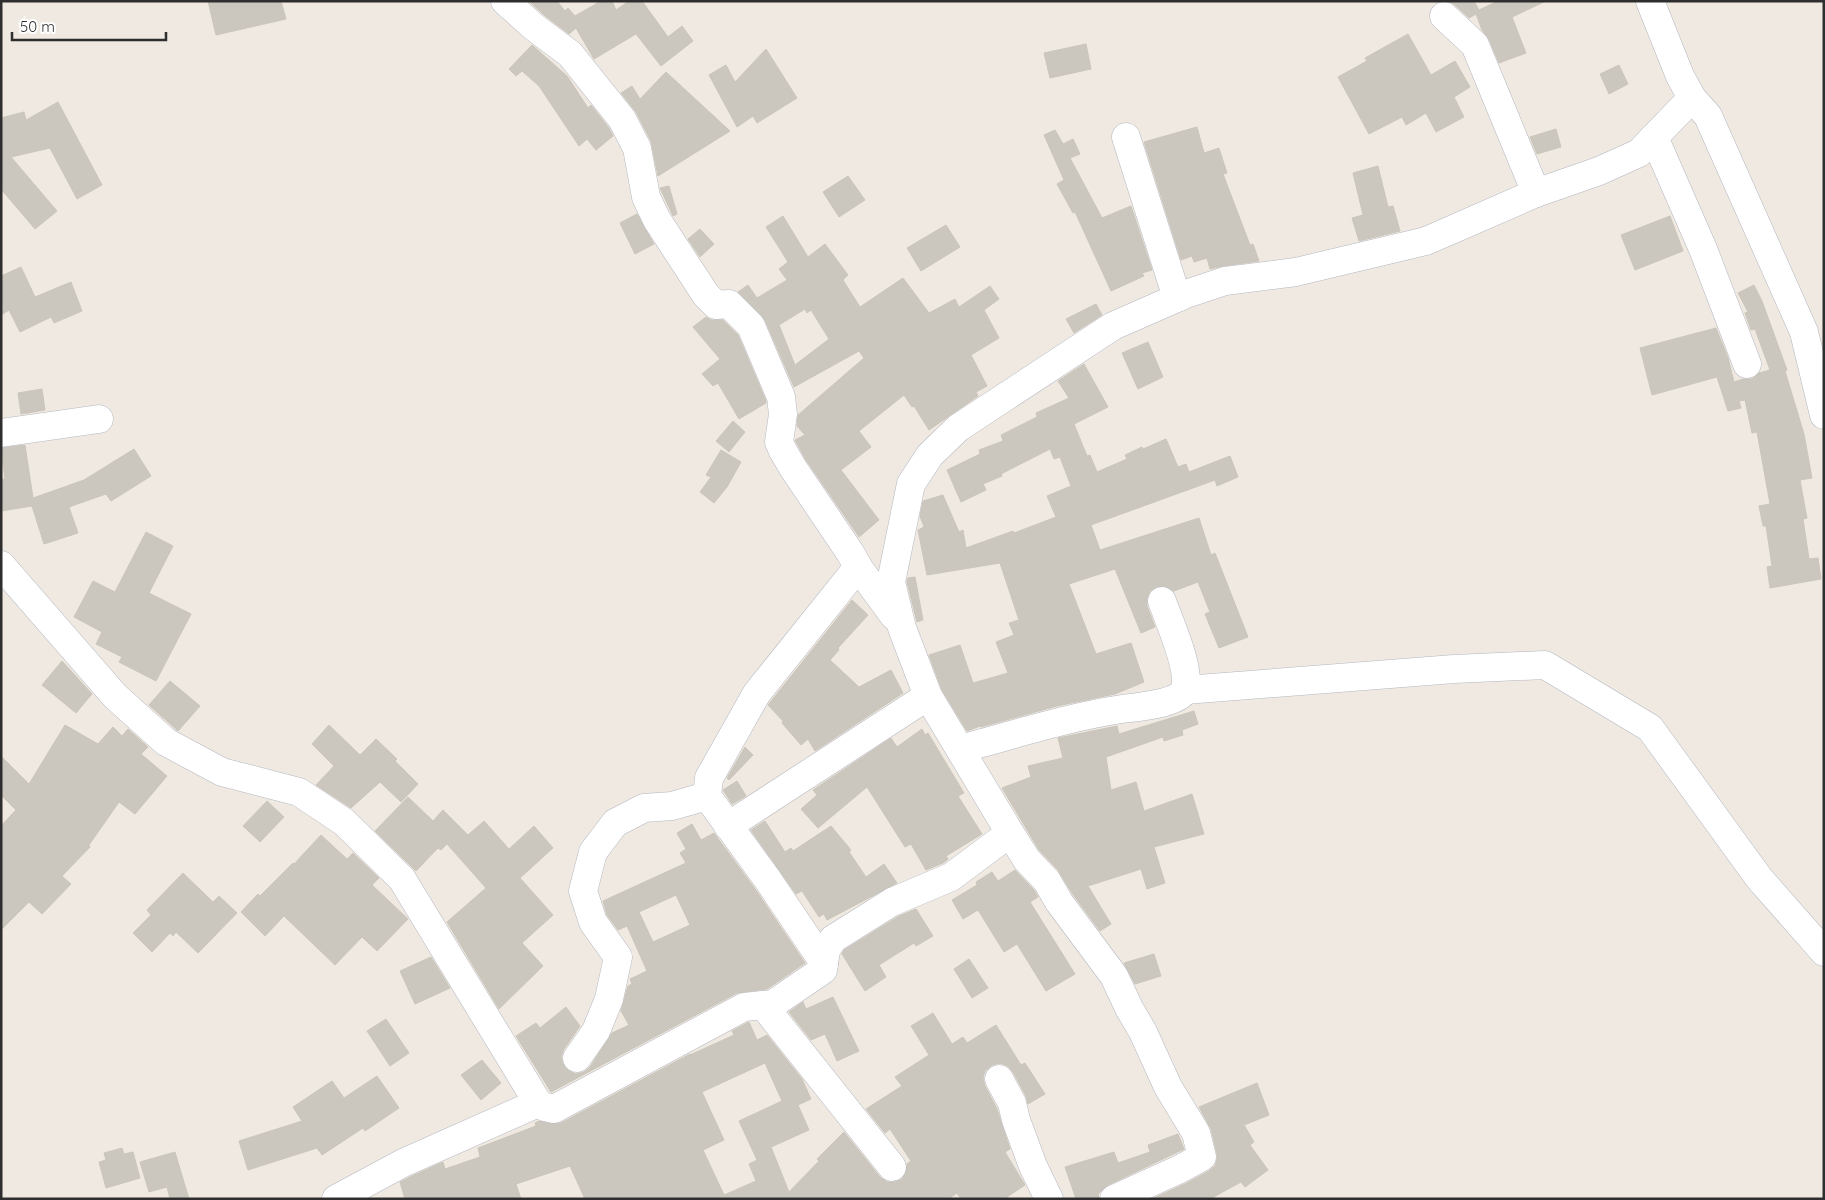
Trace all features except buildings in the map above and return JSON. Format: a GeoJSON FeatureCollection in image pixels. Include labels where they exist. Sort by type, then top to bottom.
{"type":"FeatureCollection","features":[{"type":"Feature","properties":{"kind":"street"},"geometry":{"type":"LineString","coordinates":[[505,1],[534,27],[570,54],[622,119],[637,148],[646,197],[657,220],[706,295],[716,305],[729,304],[751,326],[781,397],[783,414],[780,442],[783,451],[851,554],[858,568],[902,628]]}},
{"type":"Feature","properties":{"kind":"street"},"geometry":{"type":"LineString","coordinates":[[1650,1],[1680,76],[1692,98],[1708,116],[1804,332],[1824,414]]}},
{"type":"Feature","properties":{"kind":"street"},"geometry":{"type":"LineString","coordinates":[[1444,16],[1475,45],[1536,193]]}},
{"type":"Feature","properties":{"kind":"street"},"geometry":{"type":"LineString","coordinates":[[1114,1199],[1202,1157],[1196,1133],[1168,1087],[1143,1032],[1114,976],[1059,902],[1047,881],[1027,860],[928,696],[902,628],[891,582],[911,484],[930,456],[958,428],[1113,326],[1177,298],[1226,281],[1296,272],[1426,241],[1536,193],[1640,153],[1692,98]]}},
{"type":"Feature","properties":{"kind":"street"},"geometry":{"type":"LineString","coordinates":[[1126,137],[1177,298]]}},
{"type":"Feature","properties":{"kind":"street"},"geometry":{"type":"LineString","coordinates":[[1654,138],[1703,249],[1747,364]]}},
{"type":"Feature","properties":{"kind":"street"},"geometry":{"type":"LineString","coordinates":[[1,433],[99,419]]}},
{"type":"Feature","properties":{"kind":"street"},"geometry":{"type":"LineString","coordinates":[[1,564],[115,696],[166,742],[222,772],[299,792],[344,822],[402,879],[538,1103],[545,1108],[554,1108],[744,1007],[773,1004],[823,970],[826,950],[833,939],[892,902],[951,877],[1010,834]]}},
{"type":"Feature","properties":{"kind":"street"},"geometry":{"type":"LineString","coordinates":[[824,963],[768,880],[707,796],[709,778],[757,693],[858,568]]}},
{"type":"Feature","properties":{"kind":"street"},"geometry":{"type":"LineString","coordinates":[[960,749],[1104,712],[1157,704],[1179,697],[1185,690],[1186,676],[1162,601]]}},
{"type":"Feature","properties":{"kind":"street"},"geometry":{"type":"LineString","coordinates":[[1185,690],[1454,669],[1546,665],[1650,728],[1759,878],[1824,952]]}},
{"type":"Feature","properties":{"kind":"street"},"geometry":{"type":"LineString","coordinates":[[728,826],[928,696]]}},
{"type":"Feature","properties":{"kind":"street"},"geometry":{"type":"LineString","coordinates":[[577,1058],[596,1031],[609,999],[618,957],[593,922],[583,891],[593,852],[615,824],[644,808],[672,806],[707,796]]}},
{"type":"Feature","properties":{"kind":"street"},"geometry":{"type":"LineString","coordinates":[[763,1005],[892,1167]]}},
{"type":"Feature","properties":{"kind":"street"},"geometry":{"type":"LineString","coordinates":[[999,1079],[1012,1102],[1016,1120],[1033,1166],[1049,1199]]}},
{"type":"Feature","properties":{"kind":"street"},"geometry":{"type":"LineString","coordinates":[[336,1199],[403,1163],[538,1103]]}}]}
